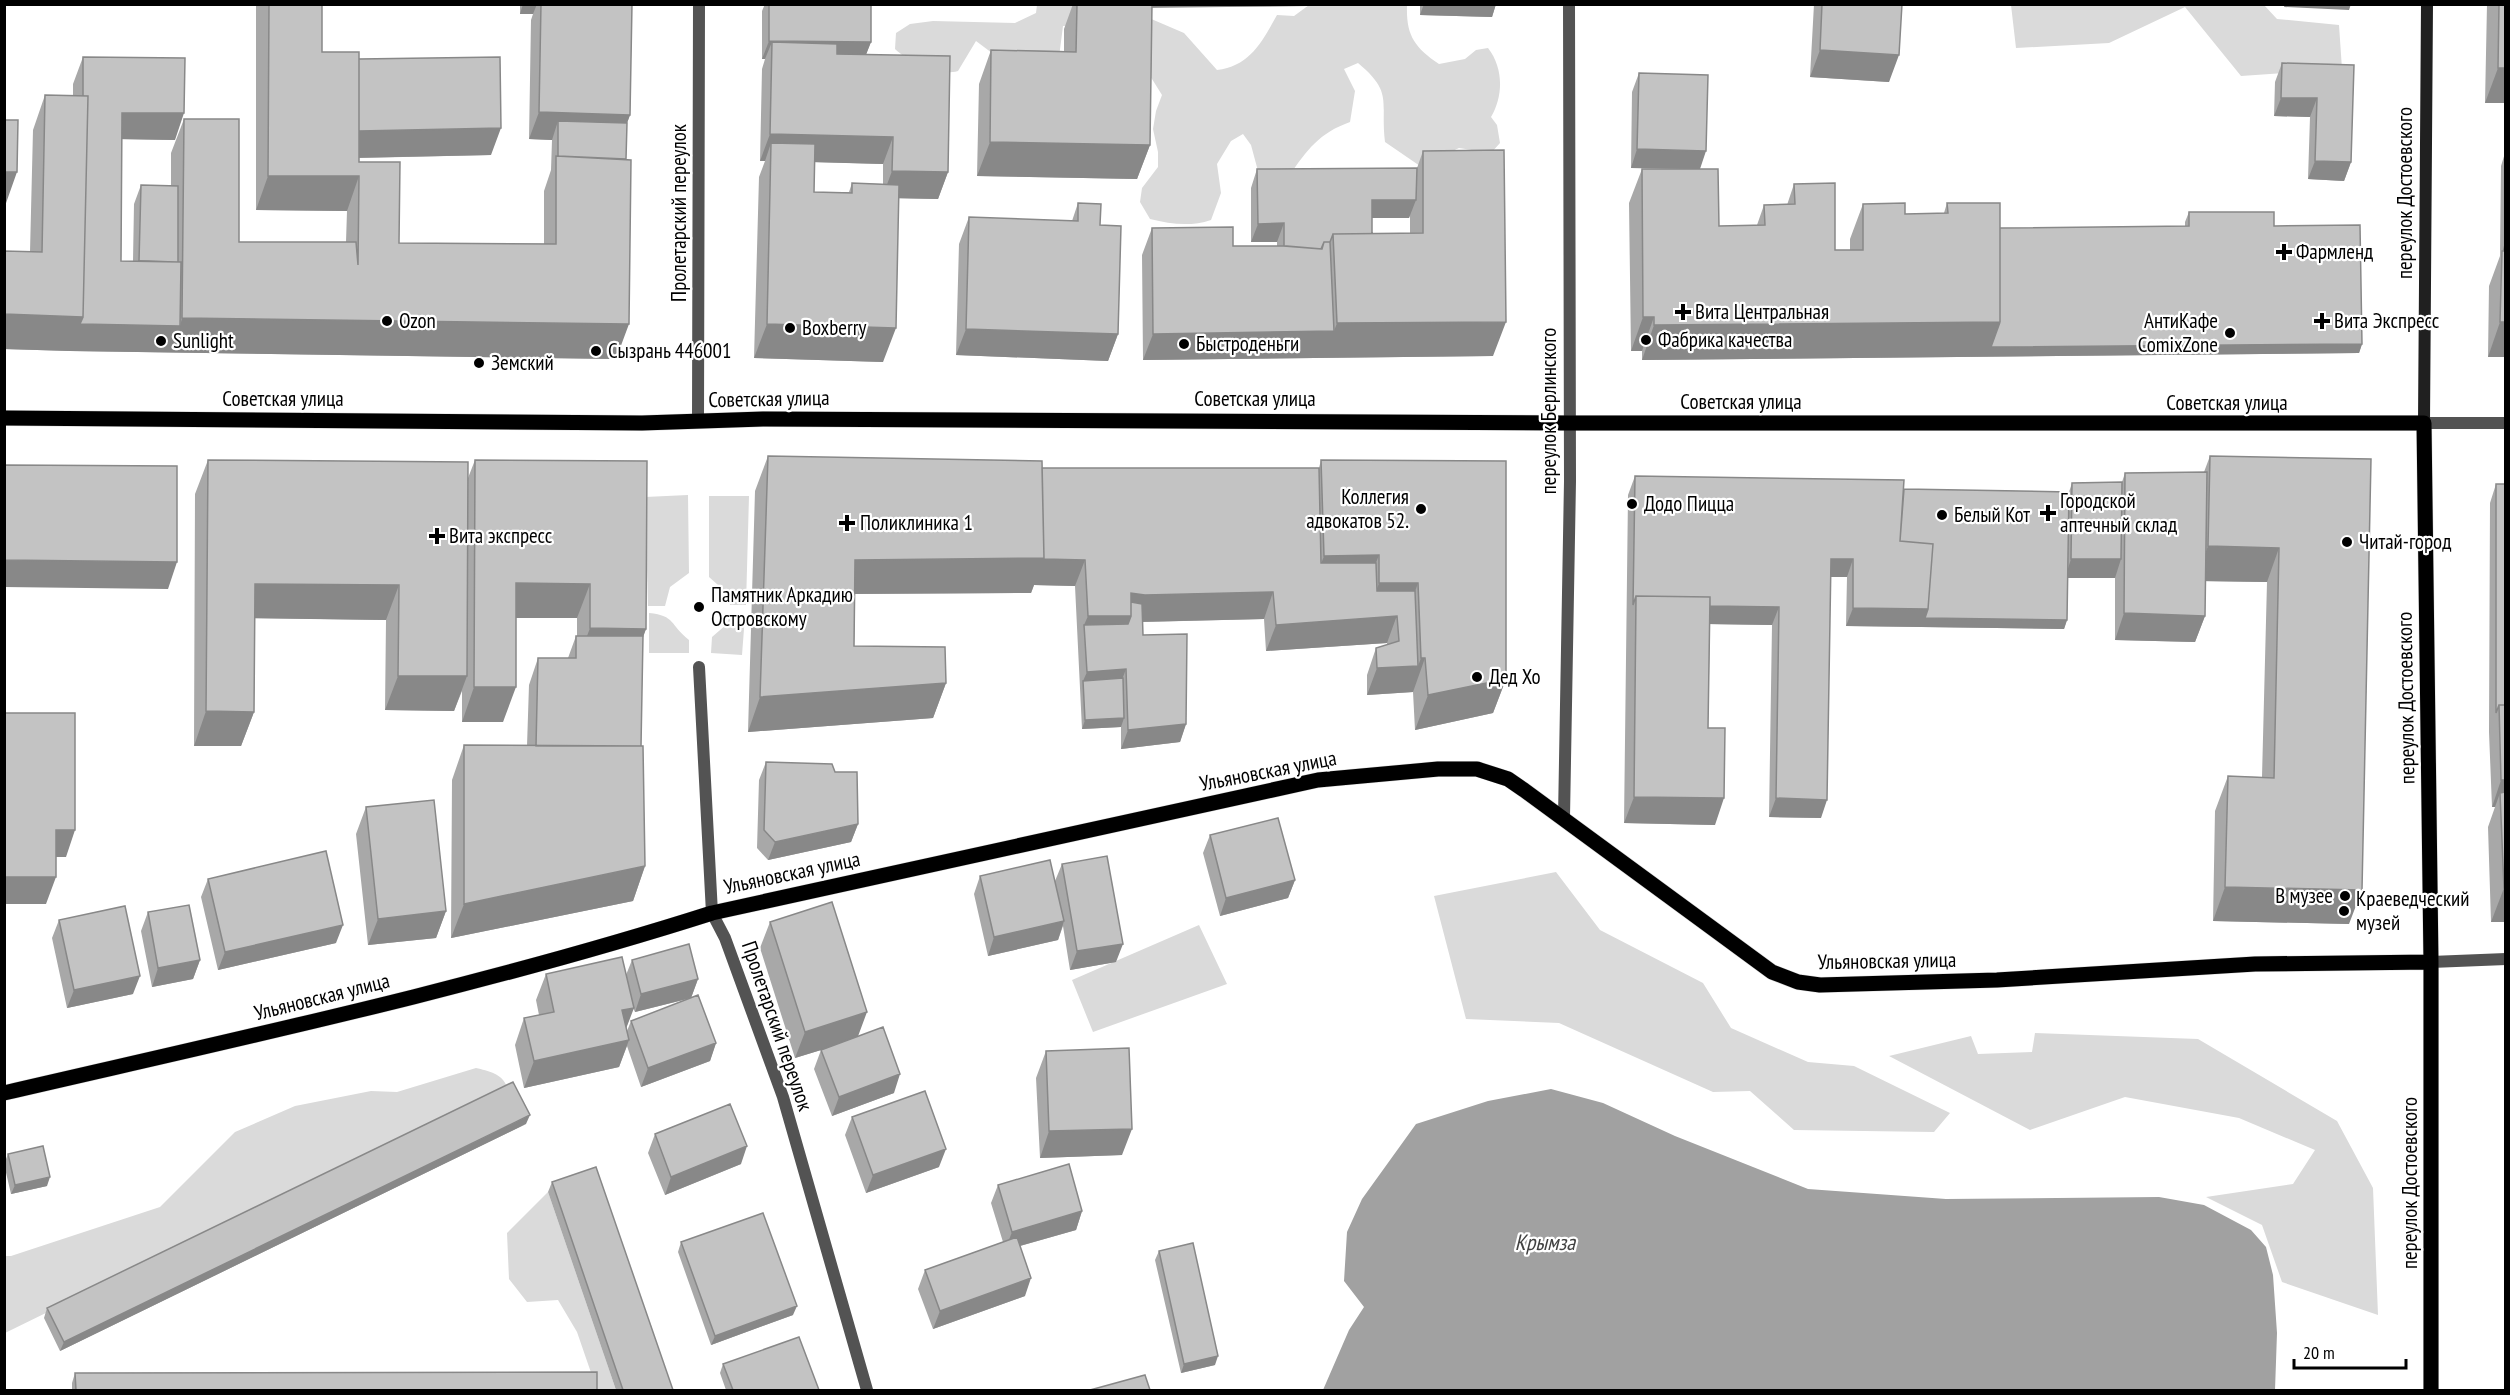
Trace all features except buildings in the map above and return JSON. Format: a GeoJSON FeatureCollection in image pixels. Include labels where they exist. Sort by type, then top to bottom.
{"type":"FeatureCollection","features":[{"type":"Feature","properties":{"kind":"main road","name":"Советская улица"},"geometry":{"type":"LineString","coordinates":[[4,418],[642,423],[763,419],[1569,423],[2424,423]]}},
{"type":"Feature","properties":{"kind":"main road","name":"переулок Достоевского"},"geometry":{"type":"LineString","coordinates":[[2424,423],[2431,962],[2432,1390]]}},
{"type":"Feature","properties":{"kind":"main road","name":"Ульяновская улица"},"geometry":{"type":"LineString","coordinates":[[4,1093],[350,1013],[640,936],[712,913],[1318,780],[1438,769],[1477,769],[1508,779],[1564,817],[1772,972],[1798,982],[1820,985],[1996,980],[2254,964],[2431,962]]}},
{"type":"Feature","properties":{"kind":"street","name":"Пролетарский переулок"},"geometry":{"type":"LineString","coordinates":[[698,421],[699,4]]}},
{"type":"Feature","properties":{"kind":"street","name":"переулок Берлинского"},"geometry":{"type":"LineString","coordinates":[[1564,817],[1569,423],[1569,4]]}},
{"type":"Feature","properties":{"kind":"street","name":"переулок Достоевского"},"geometry":{"type":"LineString","coordinates":[[2424,423],[2427,4]]}},
{"type":"Feature","properties":{"kind":"street","name":"Советская улица"},"geometry":{"type":"LineString","coordinates":[[2424,423],[2505,423]]}},
{"type":"Feature","properties":{"kind":"street","name":"Пролетарский переулок"},"geometry":{"type":"LineString","coordinates":[[699,667],[712,913],[725,938],[783,1097],[867,1390]]}},
{"type":"Feature","properties":{"kind":"street","name":"Ульяновская улица"},"geometry":{"type":"LineString","coordinates":[[2431,962],[2505,959]]}},
{"type":"Feature","properties":{"kind":"shaded area"},"geometry":{"type":"Polygon","coordinates":[[[1037,5],[1134,5],[1149,18],[1184,33],[1217,70],[1238,64],[1247,58],[1260,43],[1277,15],[1294,16],[1309,5],[1407,5],[1408,24],[1413,39],[1423,52],[1439,64],[1465,59],[1476,50],[1488,48],[1499,72],[1500,91],[1491,117],[1497,125],[1500,143],[1491,153],[1459,148],[1420,166],[1385,142],[1381,90],[1377,82],[1358,63],[1344,69],[1355,91],[1350,122],[1330,131],[1315,143],[1289,176],[1258,171],[1251,145],[1243,134],[1231,141],[1217,164],[1221,193],[1211,220],[1196,224],[1181,224],[1150,219],[1140,202],[1142,188],[1158,167],[1158,152],[1153,129],[1162,95],[1147,71],[1102,24],[1063,26],[1058,65],[992,53],[976,41],[958,71],[941,72],[916,64],[895,49],[896,33],[910,24],[933,21],[1015,23],[1036,13],[1037,5]]]}},
{"type":"Feature","properties":{"kind":"shaded area"},"geometry":{"type":"Polygon","coordinates":[[[2011,5],[2264,5],[2277,19],[2339,25],[2342,69],[2241,76],[2185,7],[2109,43],[2016,48],[2011,5]]]}},
{"type":"Feature","properties":{"kind":"shaded area"},"geometry":{"type":"Polygon","coordinates":[[[688,495],[689,573],[670,587],[665,606],[648,606],[645,497],[688,495]]]}},
{"type":"Feature","properties":{"kind":"shaded area"},"geometry":{"type":"Polygon","coordinates":[[[709,496],[749,496],[746,605],[730,605],[727,593],[709,577],[709,496]]]}},
{"type":"Feature","properties":{"kind":"shaded area"},"geometry":{"type":"Polygon","coordinates":[[[649,613],[664,616],[672,622],[689,640],[689,653],[649,653],[649,613]]]}},
{"type":"Feature","properties":{"kind":"shaded area"},"geometry":{"type":"Polygon","coordinates":[[[730,615],[745,616],[742,655],[711,653],[712,637],[727,624],[730,615]]]}},
{"type":"Feature","properties":{"kind":"shaded area"},"geometry":{"type":"Polygon","coordinates":[[[1556,872],[1600,930],[1703,983],[1731,1028],[1808,1062],[1854,1066],[1950,1113],[1934,1132],[1794,1130],[1750,1091],[1713,1092],[1559,1023],[1466,1019],[1434,896],[1556,872]]]}},
{"type":"Feature","properties":{"kind":"shaded area"},"geometry":{"type":"Polygon","coordinates":[[[1199,925],[1227,984],[1093,1032],[1072,980],[1199,925]]]}},
{"type":"Feature","properties":{"kind":"shaded area"},"geometry":{"type":"Polygon","coordinates":[[[2035,1033],[2198,1039],[2337,1121],[2373,1188],[2378,1315],[2282,1282],[2262,1225],[2206,1197],[2293,1184],[2315,1150],[2239,1118],[2125,1097],[2030,1130],[1889,1056],[1971,1036],[1978,1054],[2032,1052],[2035,1033]]]}},
{"type":"Feature","properties":{"kind":"shaded area"},"geometry":{"type":"Polygon","coordinates":[[[476,1068],[498,1076],[507,1087],[5,1333],[5,1256],[11,1256],[160,1207],[235,1132],[295,1106],[371,1091],[397,1092],[476,1068]]]}},
{"type":"Feature","properties":{"kind":"shaded area"},"geometry":{"type":"Polygon","coordinates":[[[548,1192],[616,1390],[597,1390],[577,1332],[558,1300],[527,1302],[509,1279],[507,1233],[548,1192]]]}},
{"type":"Feature","properties":{"kind":"water","name":"Крымза"},"geometry":{"type":"Polygon","coordinates":[[[1551,1089],[1603,1103],[1675,1136],[1808,1189],[1946,1199],[2159,1197],[2204,1205],[2251,1230],[2266,1247],[2273,1275],[2277,1333],[2275,1390],[1323,1390],[1349,1330],[1364,1307],[1344,1281],[1347,1232],[1362,1199],[1416,1124],[1488,1101],[1551,1089]]]}},
{"type":"Feature","properties":{"kind":"place","name":"Фармленд"},"geometry":{"type":"Point","coordinates":[2284,252]}},
{"type":"Feature","properties":{"kind":"place","name":"Вита Центральная"},"geometry":{"type":"Point","coordinates":[1683,312]}},
{"type":"Feature","properties":{"kind":"place","name":"Ozon"},"geometry":{"type":"Point","coordinates":[387,321]}},
{"type":"Feature","properties":{"kind":"place","name":"Вита Экспресс"},"geometry":{"type":"Point","coordinates":[2322,321]}},
{"type":"Feature","properties":{"kind":"place","name":"Boxberry"},"geometry":{"type":"Point","coordinates":[790,328]}},
{"type":"Feature","properties":{"kind":"place","name":"АнтиКафе ComixZone"},"geometry":{"type":"Point","coordinates":[2230,333]}},
{"type":"Feature","properties":{"kind":"place","name":"Фабрика качества"},"geometry":{"type":"Point","coordinates":[1646,340]}},
{"type":"Feature","properties":{"kind":"place","name":"Sunlight"},"geometry":{"type":"Point","coordinates":[161,341]}},
{"type":"Feature","properties":{"kind":"place","name":"Быстроденьги"},"geometry":{"type":"Point","coordinates":[1184,344]}},
{"type":"Feature","properties":{"kind":"place","name":"Сызрань 446001"},"geometry":{"type":"Point","coordinates":[596,351]}},
{"type":"Feature","properties":{"kind":"place","name":"Земский"},"geometry":{"type":"Point","coordinates":[479,363]}},
{"type":"Feature","properties":{"kind":"place","name":"Додо Пицца"},"geometry":{"type":"Point","coordinates":[1632,504]}},
{"type":"Feature","properties":{"kind":"place","name":"Коллегия адвокатов 52."},"geometry":{"type":"Point","coordinates":[1421,509]}},
{"type":"Feature","properties":{"kind":"place","name":"Городской аптечный склад"},"geometry":{"type":"Point","coordinates":[2048,513]}},
{"type":"Feature","properties":{"kind":"place","name":"Белый Кот"},"geometry":{"type":"Point","coordinates":[1942,515]}},
{"type":"Feature","properties":{"kind":"place","name":"Поликлиника 1"},"geometry":{"type":"Point","coordinates":[847,523]}},
{"type":"Feature","properties":{"kind":"place","name":"Вита экспресс"},"geometry":{"type":"Point","coordinates":[437,536]}},
{"type":"Feature","properties":{"kind":"place","name":"Читай-город"},"geometry":{"type":"Point","coordinates":[2347,542]}},
{"type":"Feature","properties":{"kind":"place","name":"Памятник Аркадию Островскому"},"geometry":{"type":"Point","coordinates":[699,607]}},
{"type":"Feature","properties":{"kind":"place","name":"Дед Хо"},"geometry":{"type":"Point","coordinates":[1477,677]}},
{"type":"Feature","properties":{"kind":"place","name":"В музее"},"geometry":{"type":"Point","coordinates":[2345,896]}},
{"type":"Feature","properties":{"kind":"place","name":"Краеведческий музей"},"geometry":{"type":"Point","coordinates":[2344,911]}}]}
